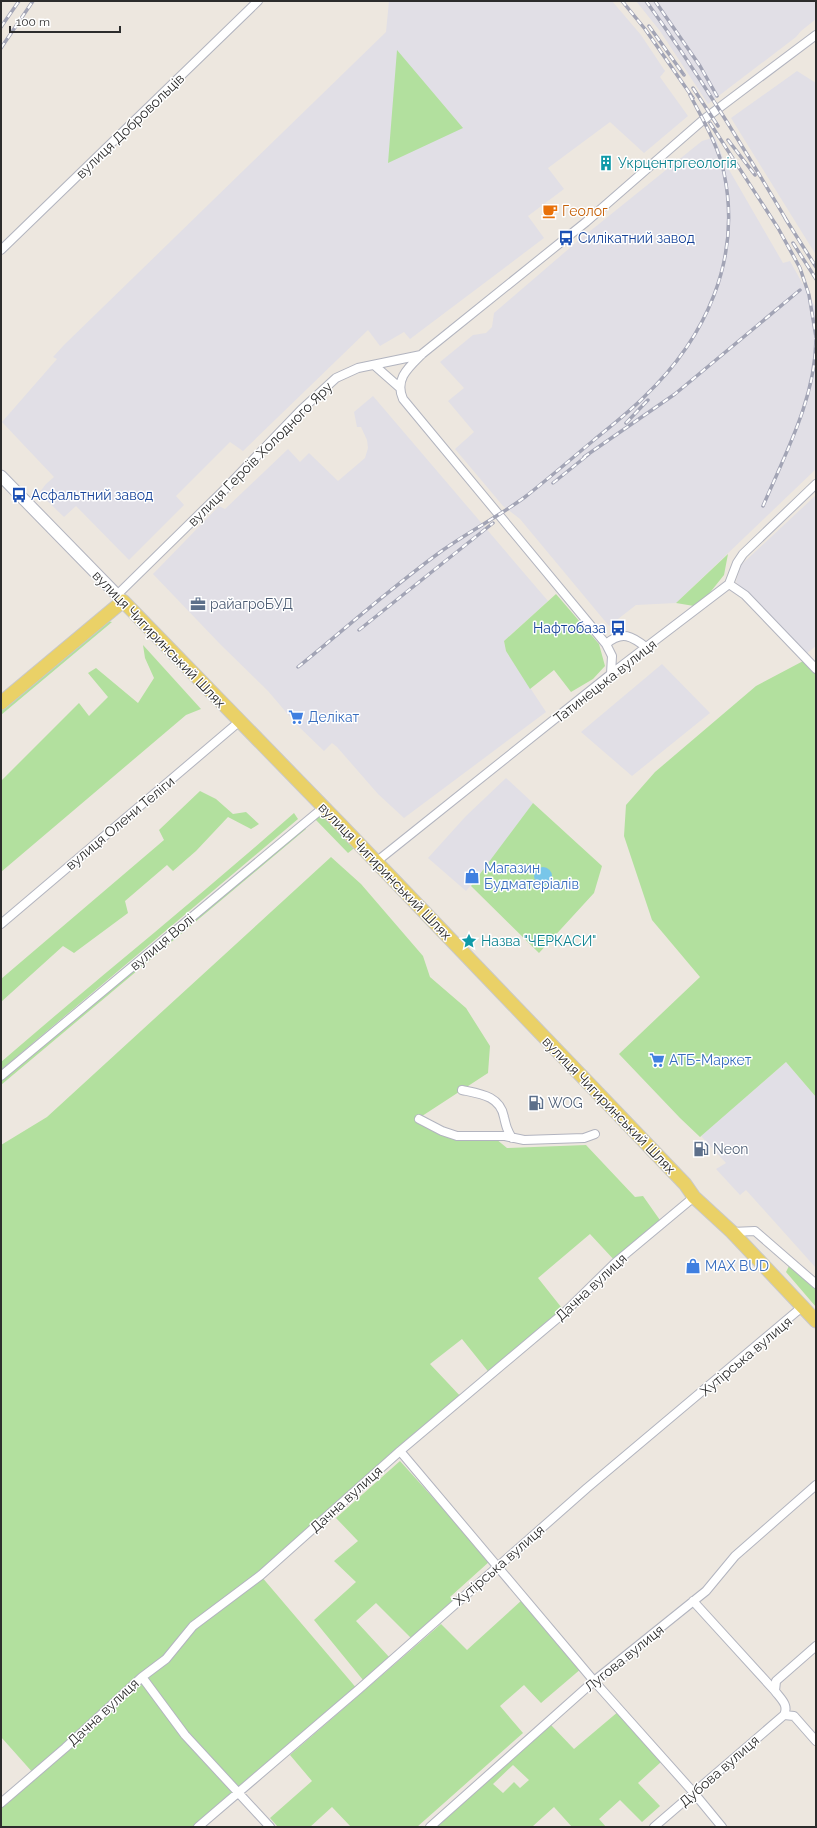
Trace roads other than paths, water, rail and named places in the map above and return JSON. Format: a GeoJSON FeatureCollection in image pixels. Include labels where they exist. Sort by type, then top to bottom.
{"type":"FeatureCollection","features":[{"type":"Feature","properties":{"kind":"main road","name":"вулиця Чигиринський Шлях"},"geometry":{"type":"LineString","coordinates":[[1,476],[324,807],[685,1184],[694,1197],[732,1232],[816,1321]]}},
{"type":"Feature","properties":{"kind":"main road","name":"вулиця Героїв Холодного Яру"},"geometry":{"type":"LineString","coordinates":[[1,703],[120,598]]}},
{"type":"Feature","properties":{"kind":"street","name":"вулиця Добровольців"},"geometry":{"type":"LineString","coordinates":[[1,250],[258,1]]}},
{"type":"Feature","properties":{"kind":"street","name":"вулиця Героїв Холодного Яру"},"geometry":{"type":"LineString","coordinates":[[120,598],[332,381],[348,372],[422,354],[586,222],[703,120],[816,35]]}},
{"type":"Feature","properties":{"kind":"street"},"geometry":{"type":"LineString","coordinates":[[399,387],[407,368],[422,354]]}},
{"type":"Feature","properties":{"kind":"street"},"geometry":{"type":"LineString","coordinates":[[374,365],[399,387],[402,399],[506,521],[606,644],[612,656],[610,674]]}},
{"type":"Feature","properties":{"kind":"street"},"geometry":{"type":"LineString","coordinates":[[816,484],[743,554],[737,563],[729,584],[745,595],[816,669]]}},
{"type":"Feature","properties":{"kind":"street","name":"Татинецька вулиця"},"geometry":{"type":"LineString","coordinates":[[376,862],[610,674],[647,648],[729,584]]}},
{"type":"Feature","properties":{"kind":"street"},"geometry":{"type":"LineString","coordinates":[[606,644],[612,639],[628,636],[637,640],[647,648]]}},
{"type":"Feature","properties":{"kind":"street","name":"вулиця Олени Теліги"},"geometry":{"type":"LineString","coordinates":[[1,924],[240,721]]}},
{"type":"Feature","properties":{"kind":"street","name":"вулиця Волі"},"geometry":{"type":"LineString","coordinates":[[1,1076],[324,807]]}},
{"type":"Feature","properties":{"kind":"street"},"geometry":{"type":"LineString","coordinates":[[462,1090],[483,1094],[496,1100],[501,1107],[505,1127],[512,1138]]}},
{"type":"Feature","properties":{"kind":"street"},"geometry":{"type":"LineString","coordinates":[[419,1119],[442,1132],[457,1136],[505,1136],[524,1140],[584,1138],[595,1134]]}},
{"type":"Feature","properties":{"kind":"street","name":"Дачна вулиця"},"geometry":{"type":"LineString","coordinates":[[1,1803],[65,1748],[142,1677],[166,1659],[193,1626],[261,1576],[400,1451],[565,1312],[616,1262],[694,1197]]}},
{"type":"Feature","properties":{"kind":"street"},"geometry":{"type":"LineString","coordinates":[[732,1232],[755,1231],[816,1284]]}},
{"type":"Feature","properties":{"kind":"street","name":"Хутірська вулиця"},"geometry":{"type":"LineString","coordinates":[[198,1827],[587,1488],[802,1307]]}},
{"type":"Feature","properties":{"kind":"street"},"geometry":{"type":"LineString","coordinates":[[400,1451],[594,1681],[694,1793],[722,1827]]}},
{"type":"Feature","properties":{"kind":"street","name":"Лугова вулиця"},"geometry":{"type":"LineString","coordinates":[[430,1827],[594,1681],[706,1591],[735,1556],[816,1486]]}},
{"type":"Feature","properties":{"kind":"street"},"geometry":{"type":"LineString","coordinates":[[693,1602],[786,1705],[784,1715],[794,1716],[816,1741]]}},
{"type":"Feature","properties":{"kind":"street"},"geometry":{"type":"LineString","coordinates":[[774,1691],[776,1681],[816,1646]]}},
{"type":"Feature","properties":{"kind":"street"},"geometry":{"type":"LineString","coordinates":[[142,1677],[185,1735],[270,1827]]}},
{"type":"Feature","properties":{"kind":"street","name":"Дубова вулиця"},"geometry":{"type":"LineString","coordinates":[[654,1827],[784,1715]]}},
{"type":"Feature","properties":{"kind":"water"},"geometry":{"type":"Polygon","coordinates":[[[543,867],[549,870],[552,876],[549,882],[543,885],[537,882],[534,876],[537,870],[543,867]]]}},
{"type":"Feature","properties":{"kind":"railway"},"geometry":{"type":"LineString","coordinates":[[1,27],[19,1]]}},
{"type":"Feature","properties":{"kind":"railway"},"geometry":{"type":"LineString","coordinates":[[1,48],[33,1]]}},
{"type":"Feature","properties":{"kind":"railway"},"geometry":{"type":"LineString","coordinates":[[622,1],[645,29],[693,98]]}},
{"type":"Feature","properties":{"kind":"railway"},"geometry":{"type":"LineString","coordinates":[[646,1],[684,55],[787,221]]}},
{"type":"Feature","properties":{"kind":"railway"},"geometry":{"type":"LineString","coordinates":[[655,1],[700,66],[717,96]]}},
{"type":"Feature","properties":{"kind":"railway"},"geometry":{"type":"LineString","coordinates":[[649,26],[684,75]]}},
{"type":"Feature","properties":{"kind":"railway"},"geometry":{"type":"LineString","coordinates":[[693,88],[718,126]]}},
{"type":"Feature","properties":{"kind":"railway"},"geometry":{"type":"LineString","coordinates":[[298,667],[424,564],[453,543],[525,497],[620,419],[666,374],[685,349],[701,323],[714,295],[723,266],[728,236],[728,205],[724,173],[710,133],[690,95]]}},
{"type":"Feature","properties":{"kind":"railway"},"geometry":{"type":"LineString","coordinates":[[710,123],[778,228],[800,268],[809,295],[816,337]]}},
{"type":"Feature","properties":{"kind":"railway"},"geometry":{"type":"LineString","coordinates":[[728,140],[755,175]]}},
{"type":"Feature","properties":{"kind":"railway"},"geometry":{"type":"LineString","coordinates":[[785,218],[816,267]]}},
{"type":"Feature","properties":{"kind":"railway"},"geometry":{"type":"LineString","coordinates":[[793,243],[816,279]]}},
{"type":"Feature","properties":{"kind":"railway"},"geometry":{"type":"LineString","coordinates":[[584,457],[675,394],[800,290]]}},
{"type":"Feature","properties":{"kind":"railway"},"geometry":{"type":"LineString","coordinates":[[763,506],[790,445],[805,404],[811,383],[816,340]]}},
{"type":"Feature","properties":{"kind":"railway"},"geometry":{"type":"LineString","coordinates":[[626,423],[648,400]]}},
{"type":"Feature","properties":{"kind":"railway"},"geometry":{"type":"LineString","coordinates":[[553,483],[589,454]]}},
{"type":"Feature","properties":{"kind":"railway"},"geometry":{"type":"LineString","coordinates":[[359,630],[493,523]]}},
{"type":"Feature","properties":{"kind":"place","name":"Укрцентргеологія"},"geometry":{"type":"Point","coordinates":[606,163]}},
{"type":"Feature","properties":{"kind":"place","name":"Геолог"},"geometry":{"type":"Point","coordinates":[550,211]}},
{"type":"Feature","properties":{"kind":"place","name":"Силікатний завод"},"geometry":{"type":"Point","coordinates":[566,238]}},
{"type":"Feature","properties":{"kind":"place","name":"Асфальтний завод"},"geometry":{"type":"Point","coordinates":[19,495]}},
{"type":"Feature","properties":{"kind":"place","name":"райагроБУД"},"geometry":{"type":"Point","coordinates":[198,604]}},
{"type":"Feature","properties":{"kind":"place","name":"Нафтобаза"},"geometry":{"type":"Point","coordinates":[618,628]}},
{"type":"Feature","properties":{"kind":"place","name":"Делікат"},"geometry":{"type":"Point","coordinates":[296,717]}},
{"type":"Feature","properties":{"kind":"place","name":"Магазин Будматеріалів"},"geometry":{"type":"Point","coordinates":[472,876]}},
{"type":"Feature","properties":{"kind":"place","name":"Назва \"ЧЕРКАСИ\""},"geometry":{"type":"Point","coordinates":[469,941]}},
{"type":"Feature","properties":{"kind":"place","name":"АТБ-Маркет"},"geometry":{"type":"Point","coordinates":[657,1060]}},
{"type":"Feature","properties":{"kind":"place","name":"WOG"},"geometry":{"type":"Point","coordinates":[536,1103]}},
{"type":"Feature","properties":{"kind":"place","name":"Neon"},"geometry":{"type":"Point","coordinates":[701,1149]}},
{"type":"Feature","properties":{"kind":"place","name":"MAX BUD"},"geometry":{"type":"Point","coordinates":[693,1266]}}]}
